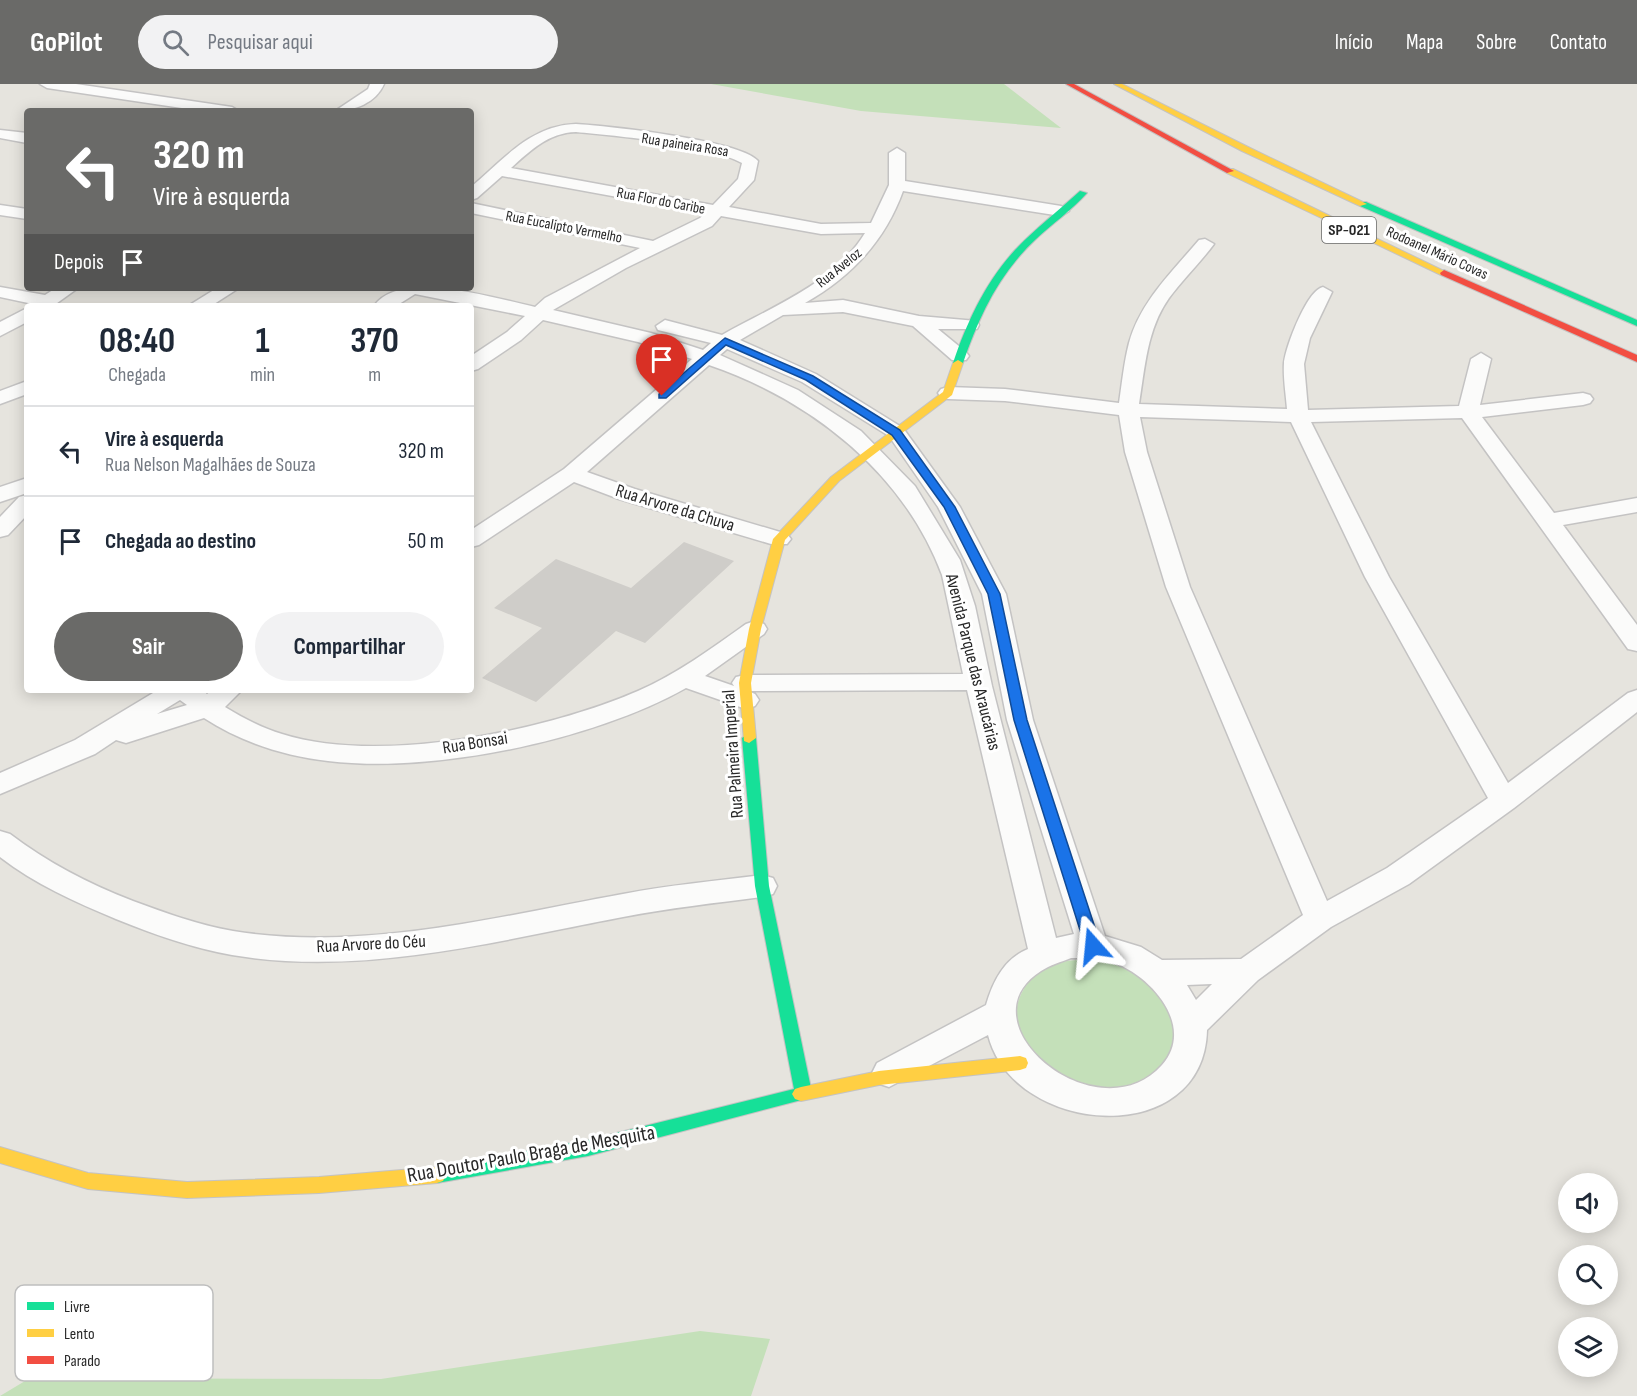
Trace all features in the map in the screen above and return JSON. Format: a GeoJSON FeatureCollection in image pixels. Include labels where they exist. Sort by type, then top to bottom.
{"type":"FeatureCollection","features":[{"type":"Feature","properties":{"kind":"main road","name":"Rodoanel Mário Covas"},"geometry":{"type":"LineString","coordinates":[[1069,84],[1157,134],[1366,238],[1637,359]]}},
{"type":"Feature","properties":{"kind":"main road","name":"Rodoanel Mário Covas"},"geometry":{"type":"LineString","coordinates":[[1117,84],[1282,168],[1637,323]]}},
{"type":"Feature","properties":{"kind":"main road"},"geometry":{"type":"LineString","coordinates":[[948,393],[970,325],[989,291],[1017,252],[1083,193]]}},
{"type":"Feature","properties":{"kind":"main road","name":"Rua Palmeira Imperial"},"geometry":{"type":"LineString","coordinates":[[803,1093],[762,886],[745,692],[755,629],[779,539],[818,495],[948,393]]}},
{"type":"Feature","properties":{"kind":"main road","name":"Rua Doutor Paulo Braga de Mesquita"},"geometry":{"type":"LineString","coordinates":[[0,1155],[87,1181],[187,1190],[319,1185],[434,1176],[588,1148],[705,1120],[803,1093],[879,1078],[1020,1063]]}},
{"type":"Feature","properties":{"kind":"street"},"geometry":{"type":"LineString","coordinates":[[47,84],[211,108]]}},
{"type":"Feature","properties":{"kind":"street"},"geometry":{"type":"LineString","coordinates":[[347,108],[374,91],[377,84]]}},
{"type":"Feature","properties":{"kind":"street","name":"Rua paineira Rosa"},"geometry":{"type":"LineString","coordinates":[[501,171],[542,136],[562,129],[586,129],[709,147],[747,157],[750,161],[747,180],[719,212],[706,222],[620,264],[598,279]]}},
{"type":"Feature","properties":{"kind":"street"},"geometry":{"type":"LineString","coordinates":[[0,134],[24,138]]}},
{"type":"Feature","properties":{"kind":"street","name":"Rua Aveloz"},"geometry":{"type":"LineString","coordinates":[[474,538],[572,474],[716,349],[827,282],[865,247],[877,228],[897,185],[897,153]]}},
{"type":"Feature","properties":{"kind":"street"},"geometry":{"type":"LineString","coordinates":[[474,193],[501,171]]}},
{"type":"Feature","properties":{"kind":"street","name":"Rua Flor do Caribe"},"geometry":{"type":"LineString","coordinates":[[501,171],[821,229]]}},
{"type":"Feature","properties":{"kind":"street"},"geometry":{"type":"LineString","coordinates":[[897,185],[1061,211]]}},
{"type":"Feature","properties":{"kind":"street"},"geometry":{"type":"LineString","coordinates":[[0,198],[24,202]]}},
{"type":"Feature","properties":{"kind":"street","name":"Rua Eucalipto Vermelho"},"geometry":{"type":"LineString","coordinates":[[474,209],[619,237],[656,248]]}},
{"type":"Feature","properties":{"kind":"street"},"geometry":{"type":"LineString","coordinates":[[0,210],[24,214]]}},
{"type":"Feature","properties":{"kind":"street"},"geometry":{"type":"LineString","coordinates":[[821,229],[877,228]]}},
{"type":"Feature","properties":{"kind":"street"},"geometry":{"type":"LineString","coordinates":[[821,229],[865,247]]}},
{"type":"Feature","properties":{"kind":"street"},"geometry":{"type":"LineString","coordinates":[[1205,244],[1162,295],[1149,316],[1139,343],[1128,410],[1136,452],[1178,587],[1320,919]]}},
{"type":"Feature","properties":{"kind":"street"},"geometry":{"type":"LineString","coordinates":[[548,311],[574,307],[598,279]]}},
{"type":"Feature","properties":{"kind":"street"},"geometry":{"type":"LineString","coordinates":[[474,363],[598,279]]}},
{"type":"Feature","properties":{"kind":"street"},"geometry":{"type":"LineString","coordinates":[[827,282],[843,306]]}},
{"type":"Feature","properties":{"kind":"street","name":"Avenida Parque das Araucárias"},"geometry":{"type":"LineString","coordinates":[[474,287],[548,311]]}},
{"type":"Feature","properties":{"kind":"street"},"geometry":{"type":"LineString","coordinates":[[0,292],[44,303],[64,291]]}},
{"type":"Feature","properties":{"kind":"street"},"geometry":{"type":"LineString","coordinates":[[202,303],[224,291]]}},
{"type":"Feature","properties":{"kind":"street"},"geometry":{"type":"LineString","coordinates":[[374,303],[385,291]]}},
{"type":"Feature","properties":{"kind":"street"},"geometry":{"type":"LineString","coordinates":[[388,303],[408,291]]}},
{"type":"Feature","properties":{"kind":"street","name":"Avenida Parque das Araucárias"},"geometry":{"type":"LineString","coordinates":[[431,291],[548,311],[716,349],[824,412],[871,452],[907,493],[930,525],[948,560],[961,597],[978,682],[1044,952]]}},
{"type":"Feature","properties":{"kind":"street"},"geometry":{"type":"LineString","coordinates":[[1323,292],[1300,338],[1294,364],[1298,416],[1377,577],[1504,801]]}},
{"type":"Feature","properties":{"kind":"street"},"geometry":{"type":"LineString","coordinates":[[780,310],[843,306],[919,322],[970,325]]}},
{"type":"Feature","properties":{"kind":"street","name":"Avenida Parque das Araucárias"},"geometry":{"type":"LineString","coordinates":[[574,307],[809,378],[896,432],[949,507],[994,594],[1020,720],[1093,946]]}},
{"type":"Feature","properties":{"kind":"street"},"geometry":{"type":"LineString","coordinates":[[0,330],[24,316]]}},
{"type":"Feature","properties":{"kind":"street"},"geometry":{"type":"LineString","coordinates":[[919,322],[958,364],[1005,395]]}},
{"type":"Feature","properties":{"kind":"street"},"geometry":{"type":"LineString","coordinates":[[1468,412],[1481,359]]}},
{"type":"Feature","properties":{"kind":"street"},"geometry":{"type":"LineString","coordinates":[[0,398],[24,388]]}},
{"type":"Feature","properties":{"kind":"street"},"geometry":{"type":"LineString","coordinates":[[948,393],[1005,395],[1128,410],[1298,416],[1468,412],[1583,399]]}},
{"type":"Feature","properties":{"kind":"street"},"geometry":{"type":"LineString","coordinates":[[1468,412],[1637,643]]}},
{"type":"Feature","properties":{"kind":"street","name":"Rua Arvore da Chuva"},"geometry":{"type":"LineString","coordinates":[[572,474],[627,494],[779,539]]}},
{"type":"Feature","properties":{"kind":"street"},"geometry":{"type":"LineString","coordinates":[[0,495],[24,486]]}},
{"type":"Feature","properties":{"kind":"street"},"geometry":{"type":"LineString","coordinates":[[0,530],[24,505]]}},
{"type":"Feature","properties":{"kind":"street"},"geometry":{"type":"LineString","coordinates":[[1548,521],[1637,505]]}},
{"type":"Feature","properties":{"kind":"street","name":"Rua Bonsai"},"geometry":{"type":"LineString","coordinates":[[189,693],[244,730],[289,746],[384,754],[510,738],[617,710],[685,678],[755,629]]}},
{"type":"Feature","properties":{"kind":"street"},"geometry":{"type":"LineString","coordinates":[[685,678],[745,692],[978,682]]}},
{"type":"Feature","properties":{"kind":"street"},"geometry":{"type":"LineString","coordinates":[[85,747],[172,693]]}},
{"type":"Feature","properties":{"kind":"street"},"geometry":{"type":"LineString","coordinates":[[0,784],[85,747],[208,707],[225,693]]}},
{"type":"Feature","properties":{"kind":"street"},"geometry":{"type":"LineString","coordinates":[[1191,1025],[1247,971],[1320,919],[1398,876],[1504,801],[1637,699]]}},
{"type":"Feature","properties":{"kind":"street","name":"Rua Arvore do Céu"},"geometry":{"type":"LineString","coordinates":[[0,842],[26,863],[77,892],[196,935],[249,945],[313,948],[432,942],[677,896],[762,886]]}},
{"type":"Feature","properties":{"kind":"street"},"geometry":{"type":"LineString","coordinates":[[1068,946],[1093,946],[1128,955],[1159,973],[1180,998],[1191,1025],[1190,1050],[1179,1073],[1159,1090],[1131,1101],[1100,1103],[1068,1096],[1039,1081],[1020,1063],[1003,1034],[999,1013],[1004,988],[1022,967],[1044,952],[1068,946]]}},
{"type":"Feature","properties":{"kind":"street"},"geometry":{"type":"LineString","coordinates":[[1159,973],[1247,971]]}},
{"type":"Feature","properties":{"kind":"street"},"geometry":{"type":"LineString","coordinates":[[879,1078],[999,1013]]}},
{"type":"Feature","properties":{"kind":"green space"},"geometry":{"type":"Polygon","coordinates":[[[711,84],[1004,84],[1061,128],[861,111],[711,84]]]}},
{"type":"Feature","properties":{"kind":"green space"},"geometry":{"type":"Polygon","coordinates":[[[1091,959],[1124,968],[1142,978],[1155,990],[1171,1018],[1173,1033],[1171,1047],[1164,1061],[1153,1072],[1137,1082],[1106,1088],[1084,1085],[1063,1078],[1051,1071],[1023,1040],[1017,1026],[1017,1006],[1020,997],[1038,972],[1058,963],[1091,959]]]}},
{"type":"Feature","properties":{"kind":"green space"},"geometry":{"type":"Polygon","coordinates":[[[700,1331],[770,1339],[751,1396],[0,1396],[25,1381],[381,1379],[700,1331]]]}},
{"type":"Feature","properties":{"kind":"building"},"geometry":{"type":"Polygon","coordinates":[[[684,542],[734,561],[645,643],[616,631],[536,702],[482,678],[542,628],[494,608],[556,559],[631,588],[684,542]]]}},
{"type":"Feature","properties":{"kind":"traffic: fast"},"geometry":{"type":"LineString","coordinates":[[958,363],[981,305],[997,278],[1033,237],[1083,193]]}},
{"type":"Feature","properties":{"kind":"traffic: fast"},"geometry":{"type":"LineString","coordinates":[[1363,204],[1637,323]]}},
{"type":"Feature","properties":{"kind":"traffic: fast"},"geometry":{"type":"LineString","coordinates":[[749,738],[762,886],[803,1093]]}},
{"type":"Feature","properties":{"kind":"traffic: fast"},"geometry":{"type":"LineString","coordinates":[[437,1175],[588,1148],[801,1094]]}},
{"type":"Feature","properties":{"kind":"traffic: slow"},"geometry":{"type":"LineString","coordinates":[[1117,84],[1245,149],[1363,204]]}},
{"type":"Feature","properties":{"kind":"traffic: slow"},"geometry":{"type":"LineString","coordinates":[[1230,171],[1444,273]]}},
{"type":"Feature","properties":{"kind":"traffic: slow"},"geometry":{"type":"LineString","coordinates":[[749,738],[745,683],[755,629],[779,539],[835,479],[948,393],[958,363]]}},
{"type":"Feature","properties":{"kind":"traffic: slow"},"geometry":{"type":"LineString","coordinates":[[801,1094],[879,1078],[1020,1063]]}},
{"type":"Feature","properties":{"kind":"traffic: slow"},"geometry":{"type":"LineString","coordinates":[[0,1155],[88,1181],[187,1190],[319,1185],[437,1175]]}},
{"type":"Feature","properties":{"kind":"traffic: jam"},"geometry":{"type":"LineString","coordinates":[[1069,84],[1230,171]]}},
{"type":"Feature","properties":{"kind":"traffic: jam"},"geometry":{"type":"LineString","coordinates":[[1444,273],[1637,359]]}},
{"type":"Feature","properties":{"kind":"route"},"geometry":{"type":"LineString","coordinates":[[662,396],[725,341],[809,378],[896,432],[949,507],[994,594],[1020,720],[1093,946]]}}]}
